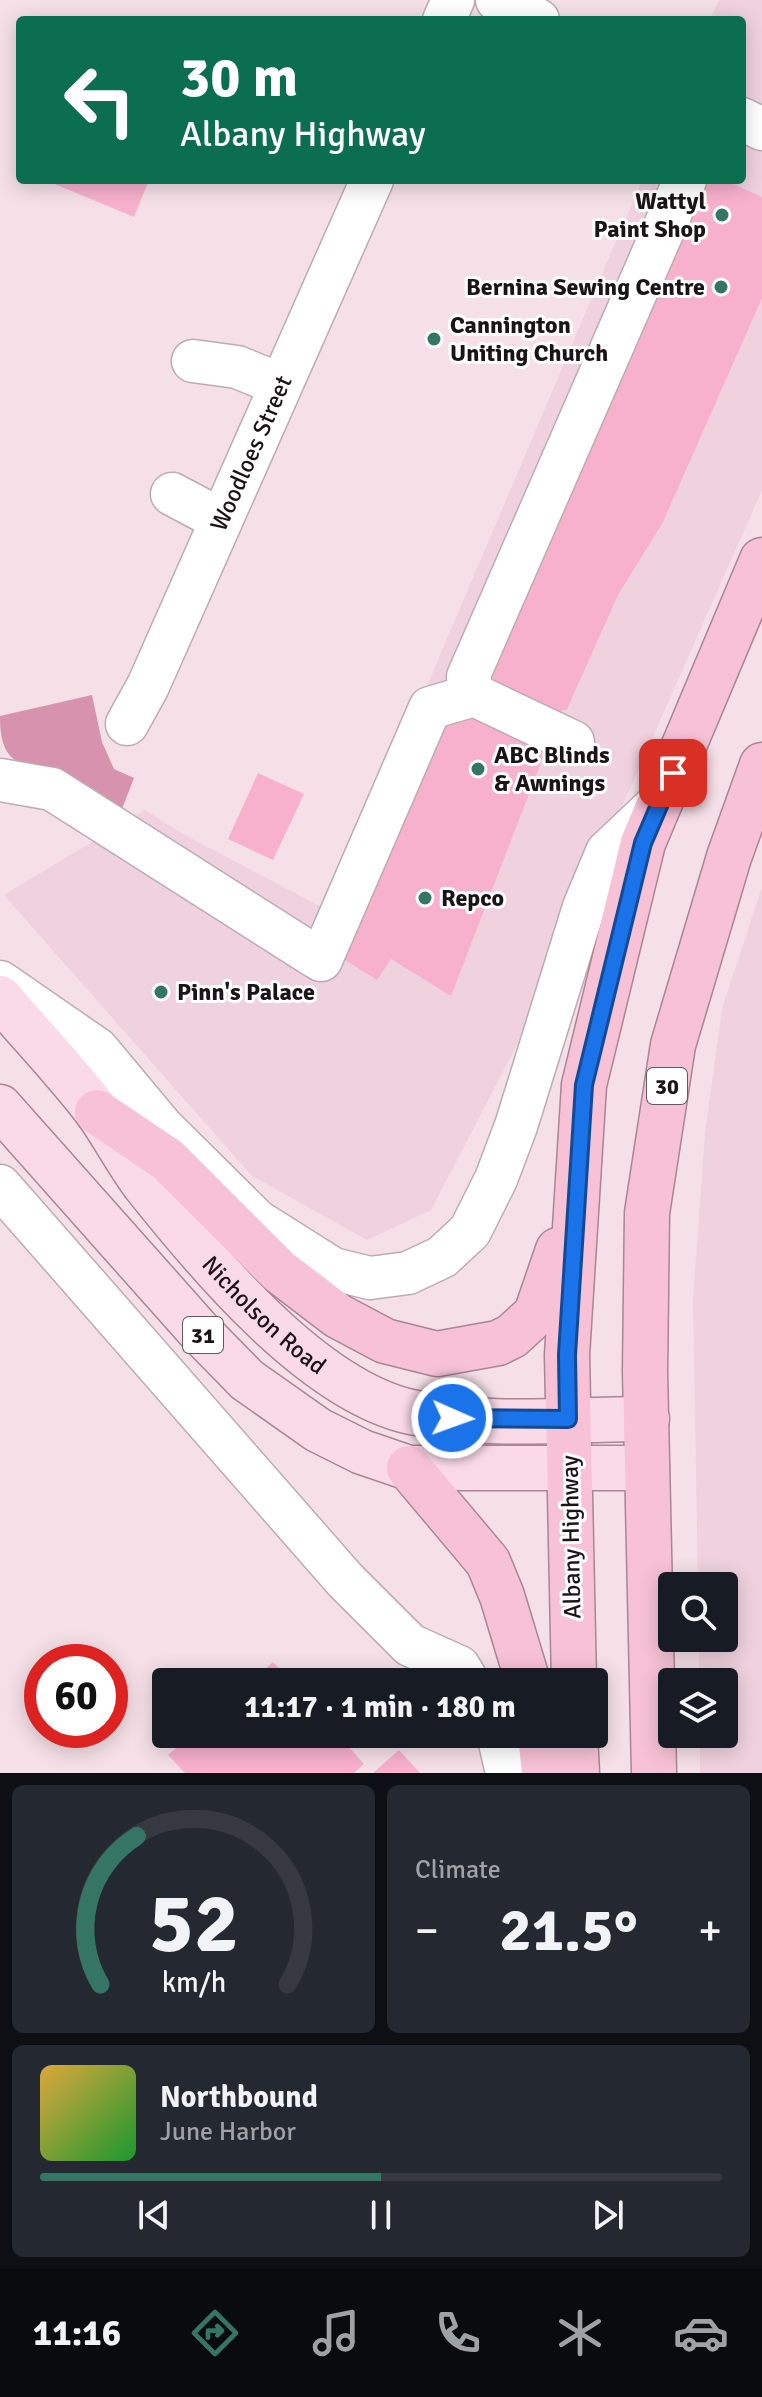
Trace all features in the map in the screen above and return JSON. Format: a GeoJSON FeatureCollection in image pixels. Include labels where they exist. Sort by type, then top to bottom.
{"type":"FeatureCollection","features":[{"type":"Feature","properties":{"kind":"highway","name":"Albany Highway"},"geometry":{"type":"LineString","coordinates":[[574,1668],[567,1355],[584,1085],[597,1019],[643,843],[762,560]]}},
{"type":"Feature","properties":{"kind":"highway","name":"30"},"geometry":{"type":"LineString","coordinates":[[654,1773],[647,1468],[647,1213],[673,1045],[729,857],[762,765]]}},
{"type":"Feature","properties":{"kind":"highway"},"geometry":{"type":"LineString","coordinates":[[97,1112],[168,1160],[279,1271],[338,1316],[385,1341],[437,1354],[498,1343],[536,1314],[555,1265],[578,1149]]}},
{"type":"Feature","properties":{"kind":"highway"},"geometry":{"type":"LineString","coordinates":[[409,1468],[488,1562],[524,1668]]}},
{"type":"Feature","properties":{"kind":"highway"},"geometry":{"type":"LineString","coordinates":[[541,1748],[544,1773]]}},
{"type":"Feature","properties":{"kind":"highway"},"geometry":{"type":"LineString","coordinates":[[576,1748],[577,1773]]}},
{"type":"Feature","properties":{"kind":"main road","name":"Nicholson Road"},"geometry":{"type":"LineString","coordinates":[[0,998],[97,1112],[143,1182],[204,1252],[266,1321],[298,1351],[332,1375],[408,1411],[452,1418],[647,1419]]}},
{"type":"Feature","properties":{"kind":"main road","name":"31"},"geometry":{"type":"LineString","coordinates":[[0,1107],[247,1380],[318,1430],[362,1452],[409,1468],[647,1468]]}},
{"type":"Feature","properties":{"kind":"street"},"geometry":{"type":"LineString","coordinates":[[497,0],[530,16]]}},
{"type":"Feature","properties":{"kind":"street","name":"Woodloes Street"},"geometry":{"type":"LineString","coordinates":[[127,724],[148,686],[370,184]]}},
{"type":"Feature","properties":{"kind":"street"},"geometry":{"type":"LineString","coordinates":[[474,695],[468,677],[683,184]]}},
{"type":"Feature","properties":{"kind":"street"},"geometry":{"type":"LineString","coordinates":[[193,361],[251,371],[281,385]]}},
{"type":"Feature","properties":{"kind":"street"},"geometry":{"type":"LineString","coordinates":[[172,494],[221,520]]}},
{"type":"Feature","properties":{"kind":"street"},"geometry":{"type":"LineString","coordinates":[[0,780],[52,789],[318,959],[430,708],[474,695],[573,742]]}},
{"type":"Feature","properties":{"kind":"street"},"geometry":{"type":"LineString","coordinates":[[0,982],[97,1049],[162,1127],[257,1221],[333,1269],[370,1278],[408,1273],[442,1257],[470,1231],[496,1179],[516,1126],[584,907],[607,852],[662,800]]}},
{"type":"Feature","properties":{"kind":"street"},"geometry":{"type":"LineString","coordinates":[[0,1186],[345,1580],[410,1645],[451,1668]]}},
{"type":"Feature","properties":{"kind":"street"},"geometry":{"type":"LineString","coordinates":[[501,1748],[507,1773]]}},
{"type":"Feature","properties":{"kind":"shaded area"},"geometry":{"type":"Polygon","coordinates":[[[719,0],[762,0],[762,490],[515,1049],[431,1210],[367,1240],[252,1176],[4,895],[145,810],[179,832],[331,912],[640,184],[746,184],[746,16],[712,16],[719,0]]]}},
{"type":"Feature","properties":{"kind":"shaded area"},"geometry":{"type":"Polygon","coordinates":[[[92,695],[102,742],[114,769],[134,778],[118,819],[67,783],[18,762],[5,747],[1,734],[0,716],[92,695]]]}},
{"type":"Feature","properties":{"kind":"shaded area"},"geometry":{"type":"Polygon","coordinates":[[[762,887],[762,1773],[700,1773],[700,1748],[738,1748],[738,1668],[699,1668],[699,1652],[738,1652],[738,1572],[698,1572],[693,1300],[705,1133],[722,1009],[762,887]]]}},
{"type":"Feature","properties":{"kind":"building"},"geometry":{"type":"Polygon","coordinates":[[[55,184],[147,184],[134,217],[55,184]]]}},
{"type":"Feature","properties":{"kind":"building"},"geometry":{"type":"Polygon","coordinates":[[[702,184],[734,184],[762,197],[762,298],[663,522],[618,595],[567,709],[552,714],[497,690],[487,661],[702,184]]]}},
{"type":"Feature","properties":{"kind":"building","name":"Repco"},"geometry":{"type":"Polygon","coordinates":[[[470,710],[549,742],[451,996],[391,959],[377,980],[337,955],[438,721],[470,710]]]}},
{"type":"Feature","properties":{"kind":"building"},"geometry":{"type":"Polygon","coordinates":[[[258,773],[304,794],[273,860],[228,839],[258,773]]]}},
{"type":"Feature","properties":{"kind":"building"},"geometry":{"type":"Polygon","coordinates":[[[176,1748],[350,1748],[364,1764],[354,1773],[185,1773],[168,1755],[176,1748]]]}},
{"type":"Feature","properties":{"kind":"building"},"geometry":{"type":"Polygon","coordinates":[[[399,1750],[420,1773],[373,1773],[399,1750]]]}},
{"type":"Feature","properties":{"kind":"place","name":"Wattyl Paint Shop"},"geometry":{"type":"Point","coordinates":[722,215]}},
{"type":"Feature","properties":{"kind":"place","name":"Bernina Sewing Centre"},"geometry":{"type":"Point","coordinates":[721,287]}},
{"type":"Feature","properties":{"kind":"place","name":"Cannington Uniting Church"},"geometry":{"type":"Point","coordinates":[434,339]}},
{"type":"Feature","properties":{"kind":"place","name":"ABC Blinds & Awnings"},"geometry":{"type":"Point","coordinates":[478,769]}},
{"type":"Feature","properties":{"kind":"place","name":"Repco"},"geometry":{"type":"Point","coordinates":[425,898]}},
{"type":"Feature","properties":{"kind":"place","name":"Pinn's Palace"},"geometry":{"type":"Point","coordinates":[161,992]}},
{"type":"Feature","properties":{"kind":"route"},"geometry":{"type":"LineString","coordinates":[[452,1418],[568,1419],[567,1355],[584,1085],[597,1019],[643,843],[673,773]]}}]}
